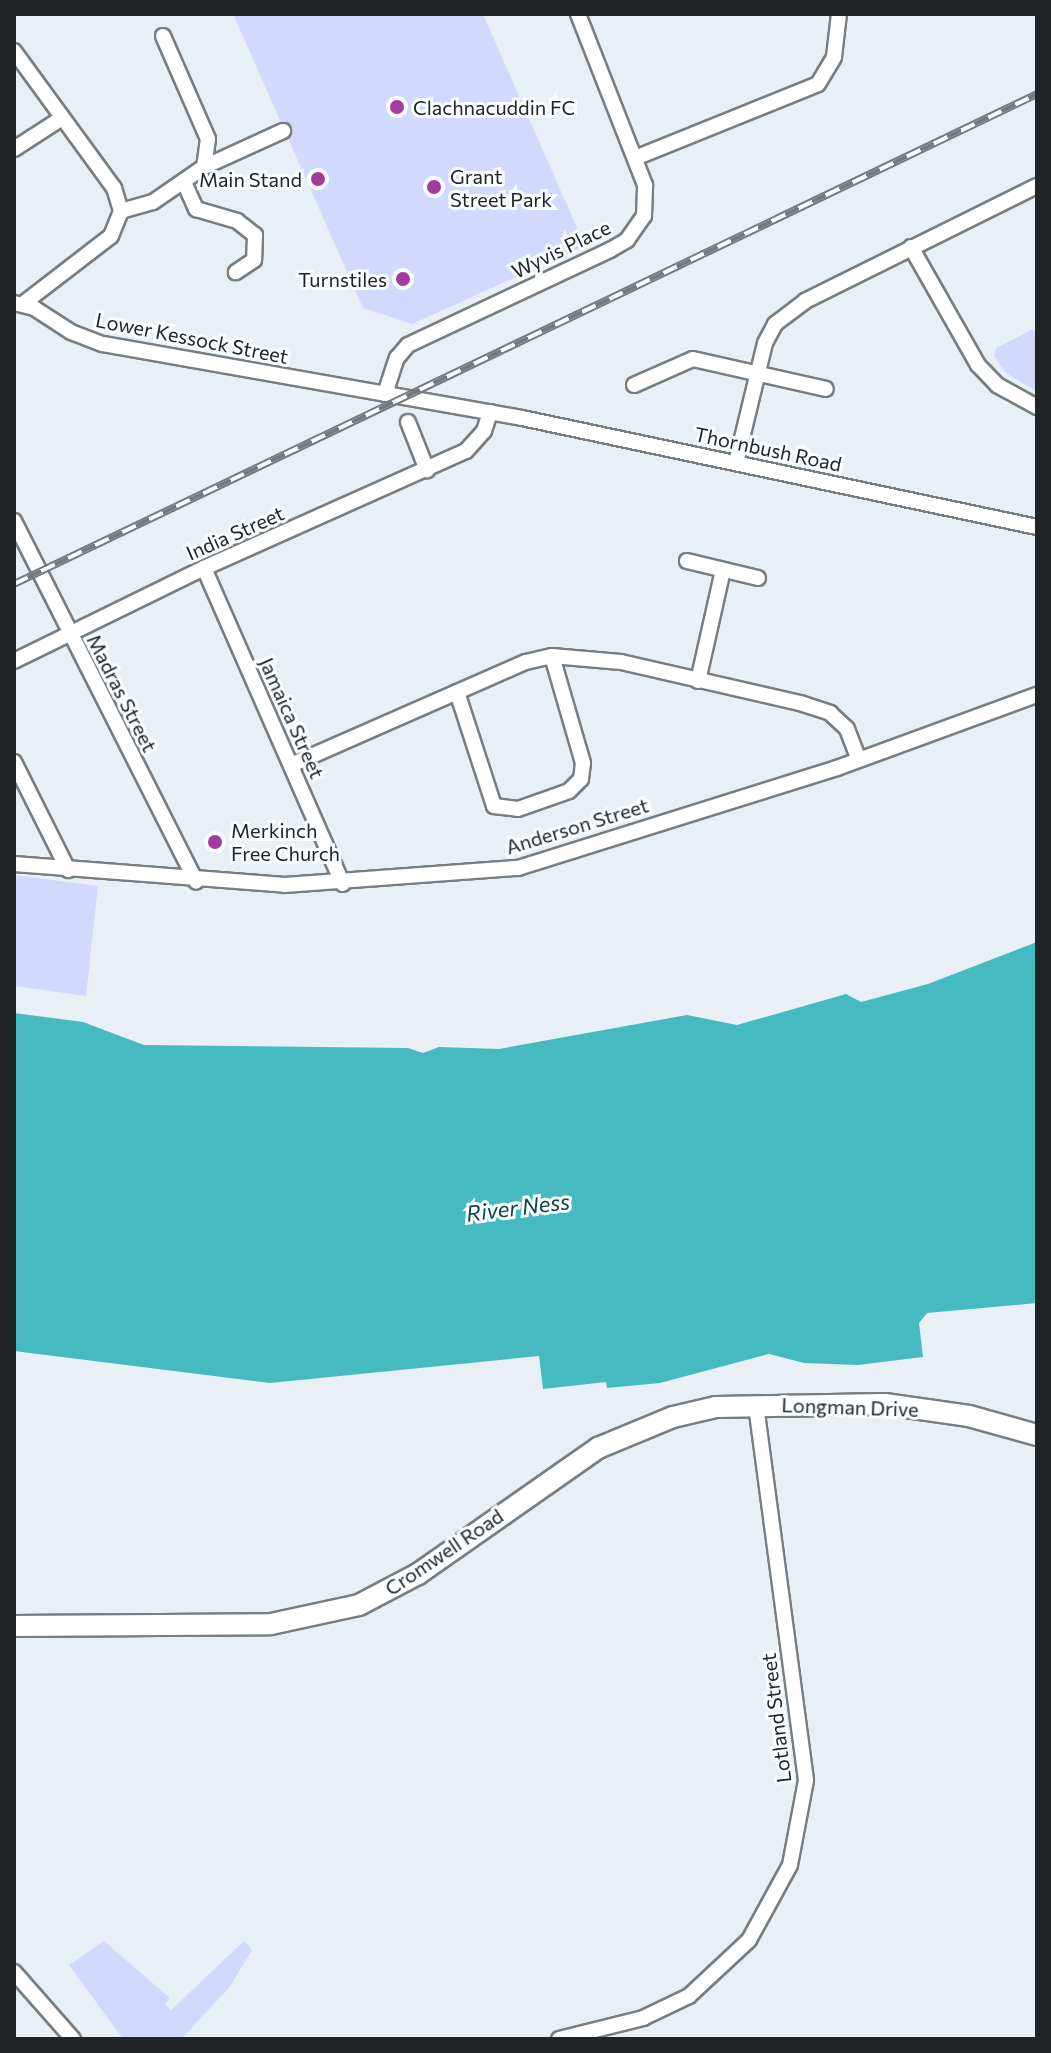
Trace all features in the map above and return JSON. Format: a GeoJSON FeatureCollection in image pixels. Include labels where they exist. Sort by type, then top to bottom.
{"type":"FeatureCollection","features":[{"type":"Feature","properties":{"kind":"street","name":"Wyvis Place"},"geometry":{"type":"LineString","coordinates":[[385,394],[397,358],[408,345],[627,240],[644,216],[647,199],[635,158],[578,14]]}},
{"type":"Feature","properties":{"kind":"street"},"geometry":{"type":"LineString","coordinates":[[635,158],[818,84],[834,57],[839,14]]}},
{"type":"Feature","properties":{"kind":"street"},"geometry":{"type":"LineString","coordinates":[[163,36],[208,139],[204,167]]}},
{"type":"Feature","properties":{"kind":"street"},"geometry":{"type":"LineString","coordinates":[[14,51],[114,188],[121,211],[111,236],[19,303]]}},
{"type":"Feature","properties":{"kind":"street"},"geometry":{"type":"LineString","coordinates":[[14,149],[62,118]]}},
{"type":"Feature","properties":{"kind":"street"},"geometry":{"type":"LineString","coordinates":[[121,211],[153,202],[204,167],[283,131]]}},
{"type":"Feature","properties":{"kind":"street"},"geometry":{"type":"LineString","coordinates":[[184,182],[196,209],[237,221],[255,235],[254,260],[236,272]]}},
{"type":"Feature","properties":{"kind":"street"},"geometry":{"type":"LineString","coordinates":[[736,463],[765,343],[787,313],[911,247],[1037,186]]}},
{"type":"Feature","properties":{"kind":"street"},"geometry":{"type":"LineString","coordinates":[[911,247],[978,365],[997,385],[1037,407]]}},
{"type":"Feature","properties":{"kind":"street","name":"Lower Kessock Street"},"geometry":{"type":"LineString","coordinates":[[19,303],[103,344],[360,390]]}},
{"type":"Feature","properties":{"kind":"street"},"geometry":{"type":"LineString","coordinates":[[634,385],[693,359],[826,389]]}},
{"type":"Feature","properties":{"kind":"street","name":"Thornbush Road"},"geometry":{"type":"LineString","coordinates":[[360,390],[490,412],[1037,527]]}},
{"type":"Feature","properties":{"kind":"street"},"geometry":{"type":"LineString","coordinates":[[408,422],[427,470],[477,443],[490,412]]}},
{"type":"Feature","properties":{"kind":"street","name":"India Street"},"geometry":{"type":"LineString","coordinates":[[14,661],[204,568],[427,470]]}},
{"type":"Feature","properties":{"kind":"street","name":"Madras Street"},"geometry":{"type":"LineString","coordinates":[[14,521],[196,882]]}},
{"type":"Feature","properties":{"kind":"street"},"geometry":{"type":"LineString","coordinates":[[687,561],[758,578]]}},
{"type":"Feature","properties":{"kind":"street","name":"Jamaica Street"},"geometry":{"type":"LineString","coordinates":[[204,568],[343,884]]}},
{"type":"Feature","properties":{"kind":"street"},"geometry":{"type":"LineString","coordinates":[[698,681],[723,570]]}},
{"type":"Feature","properties":{"kind":"street"},"geometry":{"type":"LineString","coordinates":[[291,765],[457,692],[552,656],[621,662],[830,713],[847,729],[859,760]]}},
{"type":"Feature","properties":{"kind":"street"},"geometry":{"type":"LineString","coordinates":[[457,692],[494,806],[518,809],[569,791],[581,779],[583,763],[552,656]]}},
{"type":"Feature","properties":{"kind":"street","name":"Anderson Street"},"geometry":{"type":"LineString","coordinates":[[14,864],[196,882],[343,884],[518,868],[859,760],[1037,695]]}},
{"type":"Feature","properties":{"kind":"street"},"geometry":{"type":"LineString","coordinates":[[14,762],[68,870]]}},
{"type":"Feature","properties":{"kind":"street","name":"Longman Drive"},"geometry":{"type":"LineString","coordinates":[[756,1405],[885,1404],[969,1416],[1037,1435]]}},
{"type":"Feature","properties":{"kind":"street","name":"Cromwell Road"},"geometry":{"type":"LineString","coordinates":[[14,1626],[271,1624],[359,1605],[418,1574],[598,1448],[673,1417],[756,1405]]}},
{"type":"Feature","properties":{"kind":"street","name":"Lotland Street"},"geometry":{"type":"LineString","coordinates":[[559,2039],[643,2018],[689,1996],[749,1940],[790,1865],[806,1780],[756,1405]]}},
{"type":"Feature","properties":{"kind":"street"},"geometry":{"type":"LineString","coordinates":[[14,1972],[73,2039]]}},
{"type":"Feature","properties":{"kind":"shaded area","name":"Grant Street Park"},"geometry":{"type":"Polygon","coordinates":[[[233,14],[483,14],[585,246],[412,324],[363,308],[233,14]]]}},
{"type":"Feature","properties":{"kind":"shaded area"},"geometry":{"type":"Polygon","coordinates":[[[1033,329],[1037,337],[1037,392],[1006,373],[994,356],[996,348],[1033,329]]]}},
{"type":"Feature","properties":{"kind":"shaded area"},"geometry":{"type":"Polygon","coordinates":[[[14,875],[98,886],[86,996],[14,986],[14,875]]]}},
{"type":"Feature","properties":{"kind":"shaded area"},"geometry":{"type":"Polygon","coordinates":[[[104,1941],[170,1998],[165,2004],[171,2010],[244,1941],[252,1950],[229,1988],[181,2039],[123,2039],[69,1965],[104,1941]]]}},
{"type":"Feature","properties":{"kind":"water","name":"River Ness"},"geometry":{"type":"Polygon","coordinates":[[[1037,942],[1037,1303],[927,1313],[919,1323],[923,1357],[858,1365],[804,1363],[769,1354],[660,1383],[607,1388],[606,1382],[543,1389],[539,1356],[270,1383],[14,1351],[14,1013],[83,1022],[144,1045],[408,1048],[423,1053],[439,1047],[499,1049],[687,1015],[737,1025],[846,994],[861,1002],[928,984],[1037,942]]]}},
{"type":"Feature","properties":{"kind":"railway"},"geometry":{"type":"LineString","coordinates":[[14,584],[1037,94]]}},
{"type":"Feature","properties":{"kind":"place","name":"Clachnacuddin FC"},"geometry":{"type":"Point","coordinates":[397,107]}},
{"type":"Feature","properties":{"kind":"place","name":"Main Stand"},"geometry":{"type":"Point","coordinates":[318,179]}},
{"type":"Feature","properties":{"kind":"place","name":"Grant Street Park"},"geometry":{"type":"Point","coordinates":[434,187]}},
{"type":"Feature","properties":{"kind":"place","name":"Turnstiles"},"geometry":{"type":"Point","coordinates":[403,279]}},
{"type":"Feature","properties":{"kind":"place","name":"Merkinch Free Church"},"geometry":{"type":"Point","coordinates":[215,842]}}]}
